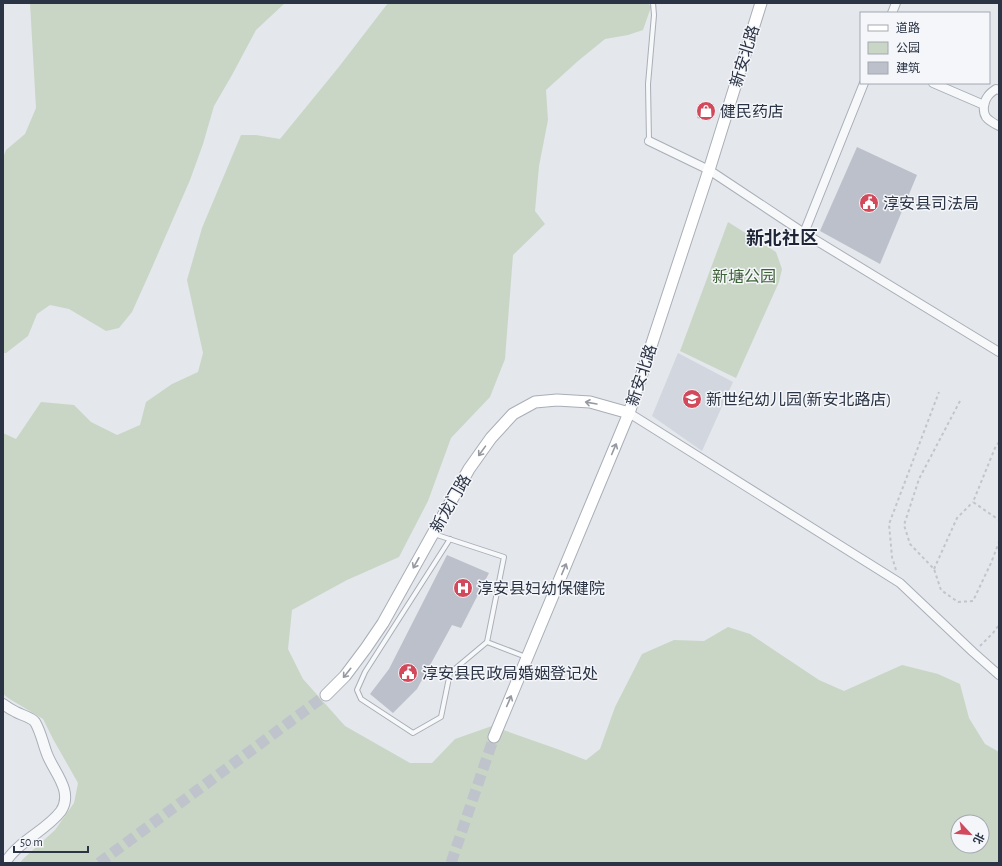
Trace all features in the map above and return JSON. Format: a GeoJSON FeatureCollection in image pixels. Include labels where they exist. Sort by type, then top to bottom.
{"type":"FeatureCollection","features":[{"type":"Feature","properties":{"kind":"main road","name":"新安北路"},"geometry":{"type":"LineString","coordinates":[[494,738],[629,412],[709,170],[761,3]]}},
{"type":"Feature","properties":{"kind":"main road","name":"新龙门路"},"geometry":{"type":"LineString","coordinates":[[326,695],[345,676],[383,623],[469,469],[491,438],[513,414],[535,402],[557,400],[590,402],[629,412]]}},
{"type":"Feature","properties":{"kind":"street"},"geometry":{"type":"LineString","coordinates":[[804,233],[864,84]]}},
{"type":"Feature","properties":{"kind":"street"},"geometry":{"type":"LineString","coordinates":[[935,84],[984,105]]}},
{"type":"Feature","properties":{"kind":"street"},"geometry":{"type":"LineString","coordinates":[[999,90],[996,89],[988,95],[984,105],[985,116],[999,126]]}},
{"type":"Feature","properties":{"kind":"street"},"geometry":{"type":"LineString","coordinates":[[649,141],[709,170],[804,233],[999,352]]}},
{"type":"Feature","properties":{"kind":"street"},"geometry":{"type":"LineString","coordinates":[[629,412],[900,582],[999,675]]}},
{"type":"Feature","properties":{"kind":"street"},"geometry":{"type":"LineString","coordinates":[[3,704],[34,721],[42,737],[47,756],[60,778],[65,795],[64,805],[59,813],[13,852],[5,863]]}},
{"type":"Feature","properties":{"kind":"lane"},"geometry":{"type":"LineString","coordinates":[[649,141],[648,84],[654,15],[653,3]]}},
{"type":"Feature","properties":{"kind":"lane"},"geometry":{"type":"LineString","coordinates":[[433,533],[504,557],[487,642],[450,673],[442,718],[414,733],[361,699],[357,690],[365,672],[450,539]]}},
{"type":"Feature","properties":{"kind":"lane"},"geometry":{"type":"LineString","coordinates":[[487,642],[527,658]]}},
{"type":"Feature","properties":{"kind":"path"},"geometry":{"type":"LineString","coordinates":[[900,582],[892,557],[889,524],[939,392]]}},
{"type":"Feature","properties":{"kind":"path"},"geometry":{"type":"LineString","coordinates":[[960,401],[919,479],[904,525],[910,544],[934,569],[941,590],[958,602],[973,601],[992,563],[999,542]]}},
{"type":"Feature","properties":{"kind":"path"},"geometry":{"type":"LineString","coordinates":[[934,569],[957,518],[972,502],[999,442]]}},
{"type":"Feature","properties":{"kind":"path"},"geometry":{"type":"LineString","coordinates":[[972,502],[999,520]]}},
{"type":"Feature","properties":{"kind":"path"},"geometry":{"type":"LineString","coordinates":[[973,652],[993,633],[999,625]]}},
{"type":"Feature","properties":{"kind":"shaded area","name":"新世纪幼儿园(新安北路店)"},"geometry":{"type":"Polygon","coordinates":[[[678,353],[733,382],[702,451],[652,416],[678,353]]]}},
{"type":"Feature","properties":{"kind":"green space"},"geometry":{"type":"Polygon","coordinates":[[[30,3],[285,3],[256,30],[214,106],[203,144],[190,180],[132,312],[119,328],[106,331],[69,309],[50,305],[37,314],[28,336],[6,353],[3,353],[3,158],[6,150],[25,134],[36,108],[30,3]]]}},
{"type":"Feature","properties":{"kind":"green space"},"geometry":{"type":"Polygon","coordinates":[[[388,3],[648,3],[651,7],[643,30],[628,35],[605,39],[546,90],[548,120],[539,166],[535,211],[545,224],[513,255],[505,359],[490,397],[451,438],[428,501],[399,557],[347,580],[292,610],[288,649],[303,679],[345,726],[410,763],[432,763],[455,739],[492,726],[586,760],[600,749],[615,707],[642,654],[674,640],[704,641],[728,627],[750,634],[819,680],[844,691],[902,665],[938,674],[960,684],[969,718],[985,744],[999,752],[999,863],[20,863],[55,830],[74,803],[78,783],[43,719],[3,694],[3,433],[16,439],[41,402],[74,405],[91,422],[117,435],[140,425],[146,402],[172,384],[198,372],[203,353],[187,280],[202,228],[241,135],[256,135],[280,139],[338,68],[388,3]]]}},
{"type":"Feature","properties":{"kind":"green space","name":"新塘公园"},"geometry":{"type":"Polygon","coordinates":[[[728,222],[776,252],[782,269],[779,282],[736,378],[680,351],[728,222]]]}},
{"type":"Feature","properties":{"kind":"building","name":"健民药店"},"geometry":{"type":"Polygon","coordinates":[[[703,102],[714,105],[709,121],[697,118],[703,102]]]}},
{"type":"Feature","properties":{"kind":"building","name":"淳安县司法局"},"geometry":{"type":"Polygon","coordinates":[[[857,147],[917,175],[880,264],[820,231],[857,147]]]}},
{"type":"Feature","properties":{"kind":"building","name":"淳安县妇幼保健院"},"geometry":{"type":"Polygon","coordinates":[[[447,555],[489,573],[461,628],[452,625],[417,689],[393,713],[370,694],[389,669],[447,555]]]}},
{"type":"Feature","properties":{"kind":"tunnel"},"geometry":{"type":"LineString","coordinates":[[99,863],[326,695]]}},
{"type":"Feature","properties":{"kind":"tunnel"},"geometry":{"type":"LineString","coordinates":[[451,863],[494,737]]}},
{"type":"Feature","properties":{"kind":"place","name":"健民药店"},"geometry":{"type":"Point","coordinates":[706,111]}},
{"type":"Feature","properties":{"kind":"place","name":"淳安县司法局"},"geometry":{"type":"Point","coordinates":[869,203]}},
{"type":"Feature","properties":{"kind":"place","name":"新世纪幼儿园(新安北路店)"},"geometry":{"type":"Point","coordinates":[692,399]}},
{"type":"Feature","properties":{"kind":"place","name":"淳安县妇幼保健院"},"geometry":{"type":"Point","coordinates":[463,588]}},
{"type":"Feature","properties":{"kind":"place","name":"淳安县民政局婚姻登记处"},"geometry":{"type":"Point","coordinates":[408,673]}},
{"type":"Feature","properties":{"kind":"district","name":"新北社区"},"geometry":{"type":"Point","coordinates":[782,238]}}]}
